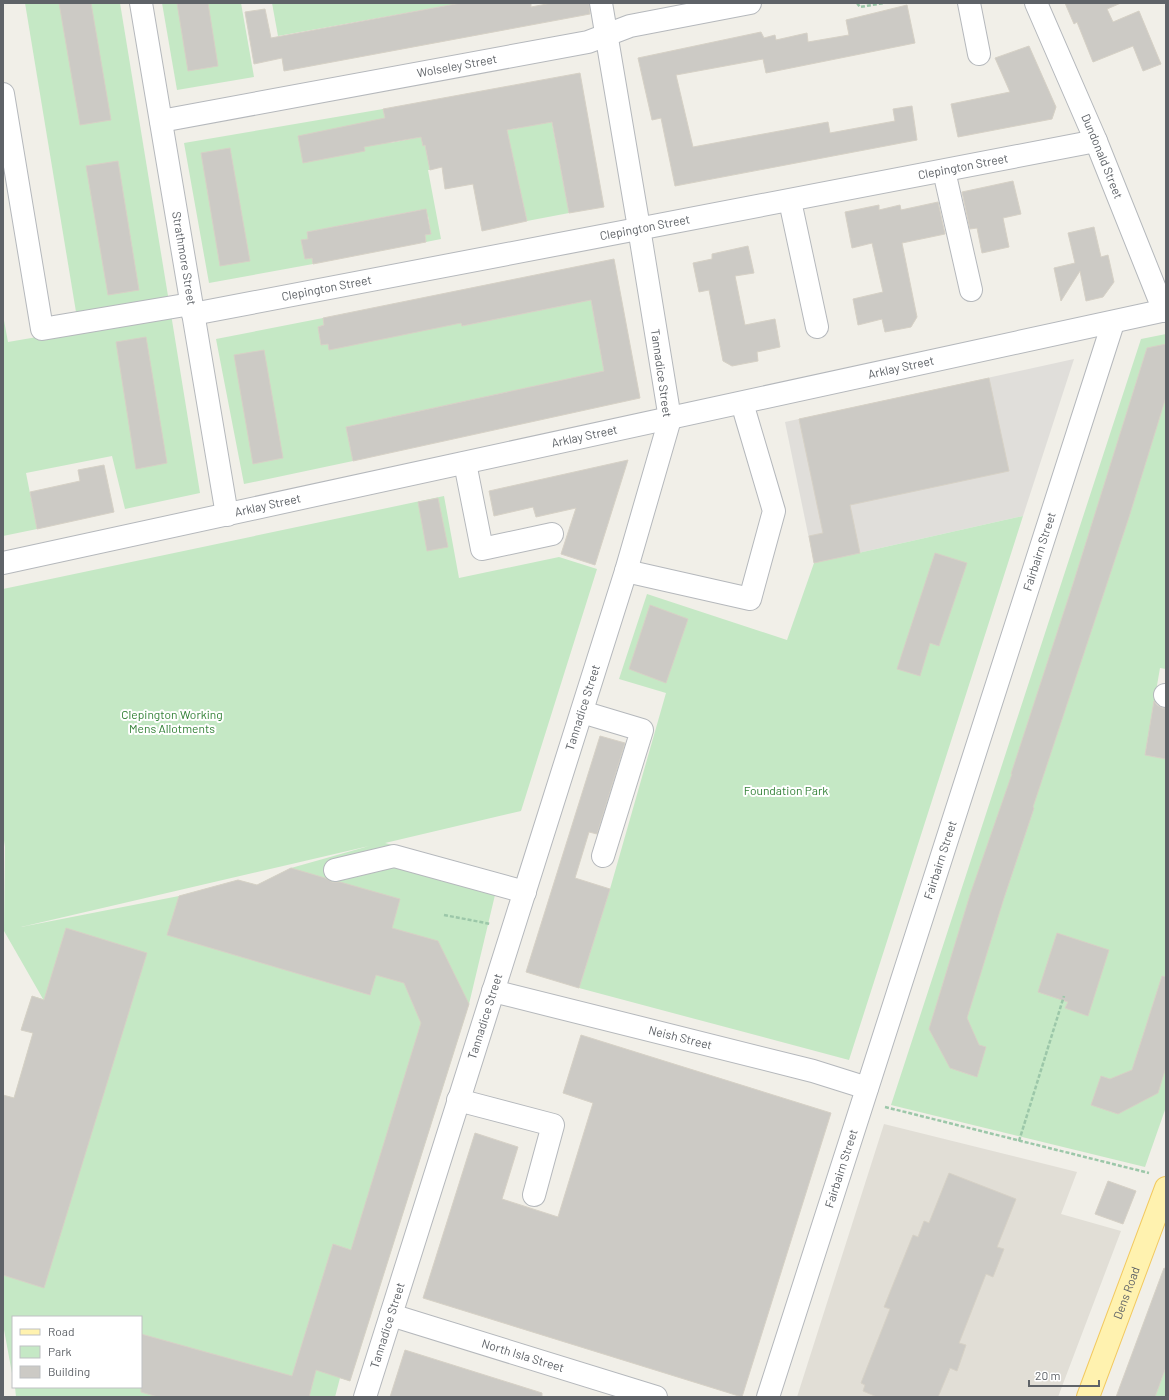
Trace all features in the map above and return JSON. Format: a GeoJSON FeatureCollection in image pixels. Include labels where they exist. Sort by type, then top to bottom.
{"type":"FeatureCollection","features":[{"type":"Feature","properties":{"kind":"main road","name":"Dens Road"},"geometry":{"type":"LineString","coordinates":[[1088,1397],[1162,1213],[1160,1181]]}},
{"type":"Feature","properties":{"kind":"street","name":"Strathmore Street"},"geometry":{"type":"LineString","coordinates":[[140,3],[227,515]]}},
{"type":"Feature","properties":{"kind":"street","name":"Tannadice Street"},"geometry":{"type":"LineString","coordinates":[[365,1397],[626,571],[670,419],[601,3]]}},
{"type":"Feature","properties":{"kind":"street","name":"Wolseley Street"},"geometry":{"type":"LineString","coordinates":[[161,121],[588,42],[630,26],[750,3]]}},
{"type":"Feature","properties":{"kind":"street"},"geometry":{"type":"LineString","coordinates":[[969,3],[979,54]]}},
{"type":"Feature","properties":{"kind":"street","name":"Dundonald Street"},"geometry":{"type":"LineString","coordinates":[[1036,3],[1096,141],[1165,311]]}},
{"type":"Feature","properties":{"kind":"street"},"geometry":{"type":"LineString","coordinates":[[3,94],[9,164]]}},
{"type":"Feature","properties":{"kind":"street","name":"Clepington Street"},"geometry":{"type":"LineString","coordinates":[[9,164],[42,329],[192,309],[790,201],[1096,141]]}},
{"type":"Feature","properties":{"kind":"street"},"geometry":{"type":"LineString","coordinates":[[944,171],[971,290]]}},
{"type":"Feature","properties":{"kind":"street"},"geometry":{"type":"LineString","coordinates":[[790,201],[817,327]]}},
{"type":"Feature","properties":{"kind":"street","name":"Arklay Street"},"geometry":{"type":"LineString","coordinates":[[3,563],[1165,311]]}},
{"type":"Feature","properties":{"kind":"street","name":"Fairbairn Street"},"geometry":{"type":"LineString","coordinates":[[768,1397],[1113,323]]}},
{"type":"Feature","properties":{"kind":"street"},"geometry":{"type":"LineString","coordinates":[[626,571],[750,599],[774,511],[742,403]]}},
{"type":"Feature","properties":{"kind":"street"},"geometry":{"type":"LineString","coordinates":[[465,463],[482,548],[552,534]]}},
{"type":"Feature","properties":{"kind":"street"},"geometry":{"type":"LineString","coordinates":[[582,712],[642,730],[603,856]]}},
{"type":"Feature","properties":{"kind":"street"},"geometry":{"type":"LineString","coordinates":[[335,870],[394,856],[525,892]]}},
{"type":"Feature","properties":{"kind":"street","name":"Neish Street"},"geometry":{"type":"LineString","coordinates":[[493,991],[813,1071],[865,1095]]}},
{"type":"Feature","properties":{"kind":"street"},"geometry":{"type":"LineString","coordinates":[[458,1100],[553,1126],[534,1195]]}},
{"type":"Feature","properties":{"kind":"street","name":"North Isla Street"},"geometry":{"type":"LineString","coordinates":[[391,1315],[656,1397]]}},
{"type":"Feature","properties":{"kind":"path"},"geometry":{"type":"LineString","coordinates":[[857,3],[860,7],[884,3]]}},
{"type":"Feature","properties":{"kind":"path"},"geometry":{"type":"LineString","coordinates":[[444,915],[513,929]]}},
{"type":"Feature","properties":{"kind":"path"},"geometry":{"type":"LineString","coordinates":[[1019,1140],[1064,996]]}},
{"type":"Feature","properties":{"kind":"path"},"geometry":{"type":"LineString","coordinates":[[865,1095],[1160,1181]]}},
{"type":"Feature","properties":{"kind":"shaded area"},"geometry":{"type":"Polygon","coordinates":[[[1074,359],[1023,516],[814,563],[785,422],[1074,359]]]}},
{"type":"Feature","properties":{"kind":"shaded area"},"geometry":{"type":"Polygon","coordinates":[[[884,1124],[1077,1172],[1061,1214],[1121,1231],[1058,1397],[797,1397],[884,1124]]]}},
{"type":"Feature","properties":{"kind":"green space"},"geometry":{"type":"Polygon","coordinates":[[[25,3],[120,3],[169,302],[77,318],[25,3]]]}},
{"type":"Feature","properties":{"kind":"green space"},"geometry":{"type":"Polygon","coordinates":[[[162,3],[241,3],[254,77],[177,90],[162,3]]]}},
{"type":"Feature","properties":{"kind":"green space"},"geometry":{"type":"Polygon","coordinates":[[[272,3],[461,3],[278,36],[272,3]]]}},
{"type":"Feature","properties":{"kind":"green space"},"geometry":{"type":"Polygon","coordinates":[[[383,109],[390,143],[421,137],[423,146],[425,145],[430,170],[428,170],[441,239],[426,242],[425,235],[431,234],[428,216],[420,210],[307,232],[313,264],[209,283],[184,143],[383,109]]]}},
{"type":"Feature","properties":{"kind":"green space"},"geometry":{"type":"Polygon","coordinates":[[[550,113],[569,213],[527,221],[512,153],[442,168],[437,143],[519,128],[517,119],[550,113]]]}},
{"type":"Feature","properties":{"kind":"green space"},"geometry":{"type":"Polygon","coordinates":[[[455,292],[462,326],[591,300],[604,371],[346,427],[353,461],[244,484],[216,339],[323,318],[324,325],[318,327],[321,345],[328,344],[329,349],[455,292]]]}},
{"type":"Feature","properties":{"kind":"green space"},"geometry":{"type":"Polygon","coordinates":[[[171,314],[200,493],[125,509],[112,456],[26,473],[37,529],[3,536],[3,315],[8,342],[171,314]]]}},
{"type":"Feature","properties":{"kind":"green space"},"geometry":{"type":"Polygon","coordinates":[[[1166,334],[1166,669],[1160,668],[1145,755],[1166,759],[1166,1107],[1145,1167],[891,1105],[1141,339],[1166,334]]]}},
{"type":"Feature","properties":{"kind":"green space","name":"Clepington Working Mens Allotments"},"geometry":{"type":"Polygon","coordinates":[[[444,496],[459,578],[559,557],[597,569],[521,811],[385,843],[500,874],[469,1004],[350,1381],[340,1378],[335,1397],[16,1397],[15,1388],[142,1388],[142,1316],[12,1316],[12,1374],[3,1324],[3,1095],[14,1098],[33,1033],[21,1030],[32,996],[43,999],[4,931],[5,847],[3,833],[3,589],[444,496]],[[369,846],[21,927],[179,896],[238,880],[257,885],[291,868],[369,846]]]}},
{"type":"Feature","properties":{"kind":"green space","name":"Foundation Park"},"geometry":{"type":"Polygon","coordinates":[[[1023,516],[849,1060],[579,988],[610,889],[666,693],[619,679],[647,594],[787,640],[814,563],[1023,516]]]}},
{"type":"Feature","properties":{"kind":"green space"},"geometry":{"type":"Polygon","coordinates":[[[1166,1367],[1166,1397],[1155,1397],[1166,1367]]]}},
{"type":"Feature","properties":{"kind":"building"},"geometry":{"type":"Polygon","coordinates":[[[59,3],[91,3],[111,120],[80,125],[59,3]]]}},
{"type":"Feature","properties":{"kind":"building"},"geometry":{"type":"Polygon","coordinates":[[[177,3],[208,3],[218,66],[188,71],[177,3]]]}},
{"type":"Feature","properties":{"kind":"building"},"geometry":{"type":"Polygon","coordinates":[[[461,3],[531,3],[531,7],[552,3],[589,3],[590,14],[284,71],[282,58],[254,64],[245,12],[265,9],[271,38],[461,3]]]}},
{"type":"Feature","properties":{"kind":"building"},"geometry":{"type":"Polygon","coordinates":[[[1065,3],[1121,3],[1107,9],[1113,22],[1139,11],[1161,64],[1143,71],[1133,46],[1093,62],[1077,22],[1074,24],[1065,3]]]}},
{"type":"Feature","properties":{"kind":"building"},"geometry":{"type":"Polygon","coordinates":[[[907,5],[915,43],[766,73],[763,59],[676,75],[693,147],[828,122],[830,133],[895,121],[893,109],[912,106],[917,140],[675,186],[661,118],[652,120],[638,58],[761,32],[764,38],[775,35],[776,40],[807,33],[808,42],[849,35],[846,20],[907,5]]]}},
{"type":"Feature","properties":{"kind":"building"},"geometry":{"type":"Polygon","coordinates":[[[1029,46],[1056,107],[1052,119],[958,137],[951,104],[1010,92],[995,58],[1029,46]]]}},
{"type":"Feature","properties":{"kind":"building"},"geometry":{"type":"Polygon","coordinates":[[[580,73],[604,207],[569,213],[552,122],[507,130],[527,221],[482,231],[473,184],[445,189],[442,167],[430,170],[425,145],[423,146],[421,137],[364,147],[365,151],[303,163],[298,136],[385,118],[383,109],[580,73]]]}},
{"type":"Feature","properties":{"kind":"building"},"geometry":{"type":"Polygon","coordinates":[[[230,148],[250,261],[220,266],[201,153],[230,148]]]}},
{"type":"Feature","properties":{"kind":"building"},"geometry":{"type":"Polygon","coordinates":[[[118,161],[139,290],[108,295],[86,166],[118,161]]]}},
{"type":"Feature","properties":{"kind":"building"},"geometry":{"type":"Polygon","coordinates":[[[1013,181],[1021,214],[1003,218],[1009,247],[982,253],[977,228],[970,229],[962,192],[1013,181]]]}},
{"type":"Feature","properties":{"kind":"building"},"geometry":{"type":"Polygon","coordinates":[[[938,202],[945,234],[902,243],[917,317],[911,327],[885,332],[882,319],[858,325],[853,299],[883,292],[872,243],[852,248],[845,212],[879,205],[879,210],[900,205],[901,210],[938,202]]]}},
{"type":"Feature","properties":{"kind":"building"},"geometry":{"type":"Polygon","coordinates":[[[426,209],[431,234],[425,235],[426,242],[313,264],[312,258],[305,259],[301,240],[308,239],[307,232],[426,209]]]}},
{"type":"Feature","properties":{"kind":"building"},"geometry":{"type":"Polygon","coordinates":[[[1094,227],[1101,257],[1108,255],[1114,282],[1103,297],[1086,301],[1080,271],[1061,301],[1054,268],[1075,263],[1068,233],[1094,227]]]}},
{"type":"Feature","properties":{"kind":"building"},"geometry":{"type":"Polygon","coordinates":[[[748,246],[754,273],[735,276],[745,325],[775,319],[780,347],[757,352],[758,361],[732,366],[723,361],[709,290],[699,292],[693,263],[712,259],[712,254],[748,246]]]}},
{"type":"Feature","properties":{"kind":"building"},"geometry":{"type":"Polygon","coordinates":[[[614,259],[640,398],[353,461],[346,427],[604,371],[591,300],[462,326],[461,323],[329,350],[328,344],[321,345],[318,327],[324,325],[323,318],[614,259]]]}},
{"type":"Feature","properties":{"kind":"building"},"geometry":{"type":"Polygon","coordinates":[[[146,337],[167,463],[136,469],[116,342],[146,337]]]}},
{"type":"Feature","properties":{"kind":"building"},"geometry":{"type":"Polygon","coordinates":[[[1166,344],[1166,397],[1129,517],[1033,807],[1034,808],[1004,898],[967,1018],[979,1045],[986,1047],[977,1077],[950,1068],[929,1029],[970,895],[1012,774],[1147,348],[1166,344]]]}},
{"type":"Feature","properties":{"kind":"building"},"geometry":{"type":"Polygon","coordinates":[[[264,350],[283,458],[253,464],[234,355],[264,350]]]}},
{"type":"Feature","properties":{"kind":"building"},"geometry":{"type":"Polygon","coordinates":[[[989,378],[1009,471],[850,505],[860,553],[814,563],[809,536],[823,533],[799,419],[989,378]]]}},
{"type":"Feature","properties":{"kind":"building"},"geometry":{"type":"Polygon","coordinates":[[[628,460],[595,565],[561,554],[576,508],[536,517],[533,507],[494,516],[489,491],[628,460]]]}},
{"type":"Feature","properties":{"kind":"building"},"geometry":{"type":"Polygon","coordinates":[[[104,465],[114,512],[37,529],[30,492],[80,481],[78,470],[104,465]]]}},
{"type":"Feature","properties":{"kind":"building"},"geometry":{"type":"Polygon","coordinates":[[[438,498],[448,547],[427,551],[418,502],[438,498]]]}},
{"type":"Feature","properties":{"kind":"building"},"geometry":{"type":"Polygon","coordinates":[[[935,553],[967,563],[939,646],[930,643],[920,676],[897,669],[935,553]]]}},
{"type":"Feature","properties":{"kind":"building"},"geometry":{"type":"Polygon","coordinates":[[[650,605],[688,619],[666,683],[629,669],[650,605]]]}},
{"type":"Feature","properties":{"kind":"building"},"geometry":{"type":"Polygon","coordinates":[[[1154,701],[1162,708],[1166,708],[1166,759],[1145,755],[1154,701]]]}},
{"type":"Feature","properties":{"kind":"building"},"geometry":{"type":"Polygon","coordinates":[[[600,736],[625,743],[597,834],[589,832],[575,878],[610,889],[579,988],[526,972],[600,736]]]}},
{"type":"Feature","properties":{"kind":"building"},"geometry":{"type":"Polygon","coordinates":[[[291,868],[325,878],[332,882],[340,882],[400,899],[392,928],[438,941],[469,1004],[350,1381],[316,1370],[309,1397],[158,1397],[141,1392],[142,1334],[292,1376],[333,1244],[351,1250],[421,1023],[404,983],[376,975],[370,995],[167,935],[179,896],[238,880],[257,885],[291,868]]]}},
{"type":"Feature","properties":{"kind":"building"},"geometry":{"type":"Polygon","coordinates":[[[66,928],[147,953],[44,1288],[3,1275],[3,1095],[14,1098],[33,1033],[21,1030],[32,996],[44,1000],[66,928]]]}},
{"type":"Feature","properties":{"kind":"building"},"geometry":{"type":"Polygon","coordinates":[[[1057,933],[1109,950],[1088,1016],[1065,1008],[1068,1002],[1038,992],[1057,933]]]}},
{"type":"Feature","properties":{"kind":"building"},"geometry":{"type":"Polygon","coordinates":[[[1162,976],[1166,977],[1166,1067],[1158,1093],[1118,1114],[1091,1105],[1101,1076],[1110,1079],[1132,1070],[1162,976]]]}},
{"type":"Feature","properties":{"kind":"building"},"geometry":{"type":"Polygon","coordinates":[[[581,1035],[831,1113],[742,1397],[423,1298],[475,1133],[518,1147],[502,1199],[558,1217],[593,1103],[563,1093],[581,1035]]]}},
{"type":"Feature","properties":{"kind":"building"},"geometry":{"type":"Polygon","coordinates":[[[949,1173],[1016,1199],[997,1247],[1004,1249],[993,1277],[986,1274],[959,1343],[966,1345],[957,1371],[950,1368],[938,1397],[877,1397],[863,1391],[865,1385],[861,1383],[890,1309],[884,1307],[913,1235],[918,1237],[924,1221],[929,1223],[949,1173]]]}},
{"type":"Feature","properties":{"kind":"building"},"geometry":{"type":"Polygon","coordinates":[[[1108,1181],[1136,1191],[1123,1224],[1095,1214],[1108,1181]]]}},
{"type":"Feature","properties":{"kind":"building"},"geometry":{"type":"Polygon","coordinates":[[[1164,1268],[1166,1269],[1166,1367],[1155,1397],[1116,1397],[1164,1268]]]}},
{"type":"Feature","properties":{"kind":"building"},"geometry":{"type":"Polygon","coordinates":[[[405,1350],[542,1393],[542,1397],[390,1397],[405,1350]]]}}]}
